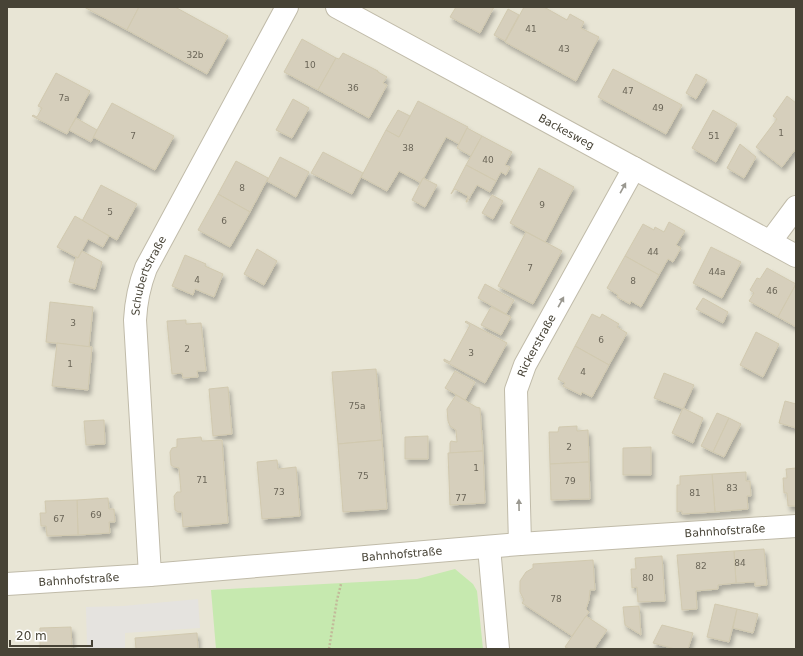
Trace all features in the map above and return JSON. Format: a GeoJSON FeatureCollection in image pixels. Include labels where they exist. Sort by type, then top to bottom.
{"type":"FeatureCollection","features":[{"type":"Feature","properties":{"kind":"street","name":"Schubertstraße"},"geometry":{"type":"LineString","coordinates":[[150,575],[135,320],[136,300],[146,268],[287,7]]}},
{"type":"Feature","properties":{"kind":"street","name":"Backesweg"},"geometry":{"type":"LineString","coordinates":[[337,7],[796,256]]}},
{"type":"Feature","properties":{"kind":"street","name":"Rickerstraße"},"geometry":{"type":"LineString","coordinates":[[520,544],[516,390],[526,365],[634,168]]}},
{"type":"Feature","properties":{"kind":"street"},"geometry":{"type":"LineString","coordinates":[[770,242],[796,207]]}},
{"type":"Feature","properties":{"kind":"street","name":"Bahnhofstraße"},"geometry":{"type":"LineString","coordinates":[[7,584],[150,575],[520,544],[796,526]]}},
{"type":"Feature","properties":{"kind":"street"},"geometry":{"type":"LineString","coordinates":[[489,547],[498,649]]}},
{"type":"Feature","properties":{"kind":"path"},"geometry":{"type":"LineString","coordinates":[[329,649],[337,600],[348,558]]}},
{"type":"Feature","properties":{"kind":"shaded area"},"geometry":{"type":"Polygon","coordinates":[[[7,7],[796,7],[796,649],[7,649],[7,7]]]}},
{"type":"Feature","properties":{"kind":"shaded area"},"geometry":{"type":"Polygon","coordinates":[[[198,599],[200,628],[125,633],[125,649],[87,649],[86,607],[123,606],[198,599]]]}},
{"type":"Feature","properties":{"kind":"green space"},"geometry":{"type":"Polygon","coordinates":[[[455,569],[473,584],[477,591],[483,649],[216,649],[211,590],[417,579],[455,569]]]}},
{"type":"Feature","properties":{"kind":"building"},"geometry":{"type":"Polygon","coordinates":[[[84,7],[139,7],[127,30],[84,7]]]}},
{"type":"Feature","properties":{"kind":"building"},"geometry":{"type":"Polygon","coordinates":[[[139,7],[175,7],[228,36],[207,74],[127,30],[139,7]]]}},
{"type":"Feature","properties":{"kind":"building"},"geometry":{"type":"Polygon","coordinates":[[[456,7],[494,7],[480,33],[450,17],[456,7]]]}},
{"type":"Feature","properties":{"kind":"building"},"geometry":{"type":"Polygon","coordinates":[[[524,7],[544,7],[567,20],[570,14],[584,22],[581,28],[599,37],[576,81],[505,42],[524,7]]]}},
{"type":"Feature","properties":{"kind":"building"},"geometry":{"type":"Polygon","coordinates":[[[508,9],[519,15],[505,41],[494,35],[508,9]]]}},
{"type":"Feature","properties":{"kind":"building"},"geometry":{"type":"Polygon","coordinates":[[[302,39],[336,58],[318,90],[284,72],[302,39]]]}},
{"type":"Feature","properties":{"kind":"building"},"geometry":{"type":"Polygon","coordinates":[[[343,53],[387,77],[383,83],[387,85],[369,118],[318,90],[336,58],[339,59],[343,53]]]}},
{"type":"Feature","properties":{"kind":"building"},"geometry":{"type":"Polygon","coordinates":[[[613,69],[682,105],[666,134],[598,97],[613,69]]]}},
{"type":"Feature","properties":{"kind":"building"},"geometry":{"type":"Polygon","coordinates":[[[56,73],[90,91],[67,134],[32,116],[37,117],[42,108],[38,106],[56,73]]]}},
{"type":"Feature","properties":{"kind":"building"},"geometry":{"type":"Polygon","coordinates":[[[696,74],[707,80],[696,99],[686,93],[696,74]]]}},
{"type":"Feature","properties":{"kind":"building"},"geometry":{"type":"Polygon","coordinates":[[[787,96],[796,103],[796,152],[794,151],[782,167],[756,147],[777,119],[773,116],[787,96]]]}},
{"type":"Feature","properties":{"kind":"building"},"geometry":{"type":"Polygon","coordinates":[[[293,99],[309,108],[292,138],[276,130],[293,99]]]}},
{"type":"Feature","properties":{"kind":"building"},"geometry":{"type":"Polygon","coordinates":[[[418,101],[468,127],[459,144],[446,137],[421,183],[399,171],[387,191],[361,177],[386,130],[399,137],[418,101]]]}},
{"type":"Feature","properties":{"kind":"building"},"geometry":{"type":"Polygon","coordinates":[[[112,103],[174,136],[155,170],[93,137],[112,103]]]}},
{"type":"Feature","properties":{"kind":"building"},"geometry":{"type":"Polygon","coordinates":[[[398,110],[410,116],[399,137],[386,130],[398,110]]]}},
{"type":"Feature","properties":{"kind":"building"},"geometry":{"type":"Polygon","coordinates":[[[713,110],[737,124],[716,162],[692,148],[713,110]]]}},
{"type":"Feature","properties":{"kind":"building"},"geometry":{"type":"Polygon","coordinates":[[[76,118],[97,130],[91,142],[69,130],[76,118]]]}},
{"type":"Feature","properties":{"kind":"building"},"geometry":{"type":"Polygon","coordinates":[[[467,128],[482,136],[471,156],[457,148],[467,128]]]}},
{"type":"Feature","properties":{"kind":"building"},"geometry":{"type":"Polygon","coordinates":[[[482,136],[512,152],[505,165],[510,167],[506,175],[501,172],[496,181],[466,165],[482,136]]]}},
{"type":"Feature","properties":{"kind":"building"},"geometry":{"type":"Polygon","coordinates":[[[740,144],[756,157],[744,178],[727,168],[740,144]]]}},
{"type":"Feature","properties":{"kind":"building"},"geometry":{"type":"Polygon","coordinates":[[[323,152],[363,173],[352,194],[311,173],[323,152]]]}},
{"type":"Feature","properties":{"kind":"building"},"geometry":{"type":"Polygon","coordinates":[[[280,157],[309,172],[296,197],[267,181],[280,157]]]}},
{"type":"Feature","properties":{"kind":"building"},"geometry":{"type":"Polygon","coordinates":[[[236,161],[268,178],[250,212],[218,194],[236,161]]]}},
{"type":"Feature","properties":{"kind":"building"},"geometry":{"type":"Polygon","coordinates":[[[466,165],[496,181],[490,192],[477,185],[467,202],[468,196],[455,189],[451,194],[466,165]]]}},
{"type":"Feature","properties":{"kind":"building"},"geometry":{"type":"Polygon","coordinates":[[[539,168],[574,187],[545,242],[510,223],[539,168]]]}},
{"type":"Feature","properties":{"kind":"building"},"geometry":{"type":"Polygon","coordinates":[[[423,178],[437,185],[425,207],[412,200],[423,178]]]}},
{"type":"Feature","properties":{"kind":"building"},"geometry":{"type":"Polygon","coordinates":[[[101,185],[137,204],[117,240],[82,221],[101,185]]]}},
{"type":"Feature","properties":{"kind":"building"},"geometry":{"type":"Polygon","coordinates":[[[218,194],[250,212],[230,247],[198,230],[218,194]]]}},
{"type":"Feature","properties":{"kind":"building"},"geometry":{"type":"Polygon","coordinates":[[[492,195],[503,201],[493,219],[482,213],[492,195]]]}},
{"type":"Feature","properties":{"kind":"building"},"geometry":{"type":"Polygon","coordinates":[[[75,216],[109,236],[103,247],[88,239],[78,258],[57,247],[75,216]]]}},
{"type":"Feature","properties":{"kind":"building"},"geometry":{"type":"Polygon","coordinates":[[[669,222],[685,231],[676,245],[681,248],[673,262],[668,259],[659,275],[625,256],[643,224],[654,230],[655,227],[664,232],[669,222]]]}},
{"type":"Feature","properties":{"kind":"building"},"geometry":{"type":"Polygon","coordinates":[[[526,232],[562,251],[533,304],[498,286],[526,232]]]}},
{"type":"Feature","properties":{"kind":"building"},"geometry":{"type":"Polygon","coordinates":[[[711,247],[741,262],[722,298],[693,283],[711,247]]]}},
{"type":"Feature","properties":{"kind":"building"},"geometry":{"type":"Polygon","coordinates":[[[257,249],[277,261],[264,285],[244,274],[257,249]]]}},
{"type":"Feature","properties":{"kind":"building"},"geometry":{"type":"Polygon","coordinates":[[[82,251],[102,262],[95,289],[69,282],[76,257],[78,258],[82,251]]]}},
{"type":"Feature","properties":{"kind":"building"},"geometry":{"type":"Polygon","coordinates":[[[185,255],[206,264],[205,266],[223,274],[214,297],[195,289],[193,295],[172,286],[185,255]]]}},
{"type":"Feature","properties":{"kind":"building"},"geometry":{"type":"Polygon","coordinates":[[[625,256],[659,275],[641,307],[631,301],[630,304],[617,297],[618,295],[607,288],[625,256]]]}},
{"type":"Feature","properties":{"kind":"building"},"geometry":{"type":"Polygon","coordinates":[[[767,268],[796,284],[778,317],[749,301],[754,293],[750,290],[757,278],[760,279],[767,268]]]}},
{"type":"Feature","properties":{"kind":"building"},"geometry":{"type":"Polygon","coordinates":[[[485,284],[514,300],[506,314],[478,298],[485,284]]]}},
{"type":"Feature","properties":{"kind":"building"},"geometry":{"type":"Polygon","coordinates":[[[796,284],[796,327],[778,317],[796,284]]]}},
{"type":"Feature","properties":{"kind":"building"},"geometry":{"type":"Polygon","coordinates":[[[703,298],[728,312],[723,323],[696,309],[703,298]]]}},
{"type":"Feature","properties":{"kind":"building"},"geometry":{"type":"Polygon","coordinates":[[[50,302],[93,307],[89,347],[46,342],[50,302]]]}},
{"type":"Feature","properties":{"kind":"building"},"geometry":{"type":"Polygon","coordinates":[[[491,307],[511,317],[501,335],[481,325],[491,307]]]}},
{"type":"Feature","properties":{"kind":"building"},"geometry":{"type":"Polygon","coordinates":[[[592,314],[600,318],[602,314],[619,324],[617,327],[627,333],[609,365],[575,346],[592,314]]]}},
{"type":"Feature","properties":{"kind":"building"},"geometry":{"type":"Polygon","coordinates":[[[186,320],[186,324],[201,323],[206,371],[197,371],[198,377],[183,378],[182,373],[172,374],[167,321],[186,320]]]}},
{"type":"Feature","properties":{"kind":"building"},"geometry":{"type":"Polygon","coordinates":[[[466,321],[507,343],[485,383],[444,361],[444,359],[450,362],[470,325],[465,322],[466,321]]]}},
{"type":"Feature","properties":{"kind":"building"},"geometry":{"type":"Polygon","coordinates":[[[756,332],[779,344],[763,377],[740,365],[756,332]]]}},
{"type":"Feature","properties":{"kind":"building"},"geometry":{"type":"Polygon","coordinates":[[[57,343],[92,347],[88,390],[52,386],[57,343]]]}},
{"type":"Feature","properties":{"kind":"building"},"geometry":{"type":"Polygon","coordinates":[[[575,346],[609,365],[592,397],[582,392],[581,395],[563,386],[565,383],[558,379],[575,346]]]}},
{"type":"Feature","properties":{"kind":"building"},"geometry":{"type":"Polygon","coordinates":[[[376,369],[382,440],[338,444],[332,372],[376,369]]]}},
{"type":"Feature","properties":{"kind":"building"},"geometry":{"type":"Polygon","coordinates":[[[455,371],[475,382],[465,400],[445,388],[455,371]]]}},
{"type":"Feature","properties":{"kind":"building"},"geometry":{"type":"Polygon","coordinates":[[[664,373],[694,385],[683,409],[654,398],[664,373]]]}},
{"type":"Feature","properties":{"kind":"building"},"geometry":{"type":"Polygon","coordinates":[[[228,387],[232,434],[213,436],[209,389],[228,387]]]}},
{"type":"Feature","properties":{"kind":"building"},"geometry":{"type":"Polygon","coordinates":[[[456,395],[480,408],[483,451],[450,453],[451,441],[457,442],[456,430],[450,426],[448,421],[447,409],[456,395]]]}},
{"type":"Feature","properties":{"kind":"building"},"geometry":{"type":"Polygon","coordinates":[[[785,401],[796,404],[796,428],[779,423],[785,401]]]}},
{"type":"Feature","properties":{"kind":"building"},"geometry":{"type":"Polygon","coordinates":[[[683,408],[703,418],[693,443],[672,433],[683,408]]]}},
{"type":"Feature","properties":{"kind":"building"},"geometry":{"type":"Polygon","coordinates":[[[717,413],[729,418],[713,452],[701,446],[717,413]]]}},
{"type":"Feature","properties":{"kind":"building"},"geometry":{"type":"Polygon","coordinates":[[[729,418],[741,424],[724,457],[713,452],[729,418]]]}},
{"type":"Feature","properties":{"kind":"building"},"geometry":{"type":"Polygon","coordinates":[[[104,420],[105,444],[86,445],[84,421],[104,420]]]}},
{"type":"Feature","properties":{"kind":"building"},"geometry":{"type":"Polygon","coordinates":[[[577,426],[577,431],[588,430],[589,462],[550,464],[549,432],[558,432],[559,427],[577,426]]]}},
{"type":"Feature","properties":{"kind":"building"},"geometry":{"type":"Polygon","coordinates":[[[428,436],[428,459],[405,459],[405,437],[428,436]]]}},
{"type":"Feature","properties":{"kind":"building"},"geometry":{"type":"Polygon","coordinates":[[[201,437],[202,441],[222,440],[228,523],[183,527],[182,512],[175,510],[174,496],[177,492],[181,492],[179,468],[171,465],[170,452],[172,448],[177,447],[177,439],[201,437]]]}},
{"type":"Feature","properties":{"kind":"building"},"geometry":{"type":"Polygon","coordinates":[[[382,440],[387,509],[343,512],[338,444],[382,440]]]}},
{"type":"Feature","properties":{"kind":"building"},"geometry":{"type":"Polygon","coordinates":[[[651,447],[651,475],[623,475],[623,448],[651,447]]]}},
{"type":"Feature","properties":{"kind":"building"},"geometry":{"type":"Polygon","coordinates":[[[483,451],[485,503],[450,505],[448,453],[483,451]]]}},
{"type":"Feature","properties":{"kind":"building"},"geometry":{"type":"Polygon","coordinates":[[[277,460],[278,469],[296,467],[300,516],[262,519],[257,462],[277,460]]]}},
{"type":"Feature","properties":{"kind":"building"},"geometry":{"type":"Polygon","coordinates":[[[589,462],[590,499],[551,500],[550,464],[589,462]]]}},
{"type":"Feature","properties":{"kind":"building"},"geometry":{"type":"Polygon","coordinates":[[[796,468],[796,506],[788,506],[787,493],[784,493],[783,478],[787,478],[786,469],[796,468]]]}},
{"type":"Feature","properties":{"kind":"building"},"geometry":{"type":"Polygon","coordinates":[[[746,472],[746,481],[750,481],[751,496],[747,496],[748,509],[715,512],[712,474],[746,472]]]}},
{"type":"Feature","properties":{"kind":"building"},"geometry":{"type":"Polygon","coordinates":[[[712,474],[715,512],[682,514],[682,511],[677,512],[677,485],[680,485],[680,476],[712,474]]]}},
{"type":"Feature","properties":{"kind":"building"},"geometry":{"type":"Polygon","coordinates":[[[108,498],[109,509],[114,509],[115,522],[109,522],[110,533],[78,535],[77,500],[108,498]]]}},
{"type":"Feature","properties":{"kind":"building"},"geometry":{"type":"Polygon","coordinates":[[[77,500],[78,535],[47,536],[46,526],[41,526],[40,513],[46,513],[45,501],[77,500]]]}},
{"type":"Feature","properties":{"kind":"building"},"geometry":{"type":"Polygon","coordinates":[[[764,549],[767,585],[755,586],[755,582],[736,583],[734,551],[764,549]]]}},
{"type":"Feature","properties":{"kind":"building"},"geometry":{"type":"Polygon","coordinates":[[[734,551],[736,583],[718,585],[718,589],[696,591],[697,609],[682,610],[677,555],[734,551]]]}},
{"type":"Feature","properties":{"kind":"building"},"geometry":{"type":"Polygon","coordinates":[[[662,556],[665,601],[638,602],[637,587],[632,588],[631,569],[636,569],[635,558],[662,556]]]}},
{"type":"Feature","properties":{"kind":"building"},"geometry":{"type":"Polygon","coordinates":[[[593,560],[595,590],[590,590],[586,609],[589,612],[572,636],[522,603],[524,600],[520,592],[520,581],[526,572],[533,568],[533,564],[593,560]]]}},
{"type":"Feature","properties":{"kind":"building"},"geometry":{"type":"Polygon","coordinates":[[[715,604],[737,609],[729,642],[707,637],[715,604]]]}},
{"type":"Feature","properties":{"kind":"building"},"geometry":{"type":"Polygon","coordinates":[[[639,606],[641,635],[625,625],[623,607],[639,606]]]}},
{"type":"Feature","properties":{"kind":"building"},"geometry":{"type":"Polygon","coordinates":[[[737,609],[758,614],[753,633],[733,628],[737,609]]]}},
{"type":"Feature","properties":{"kind":"building"},"geometry":{"type":"Polygon","coordinates":[[[586,616],[607,630],[594,649],[569,649],[565,647],[586,616]]]}},
{"type":"Feature","properties":{"kind":"building"},"geometry":{"type":"Polygon","coordinates":[[[662,625],[693,633],[688,649],[675,649],[653,643],[662,625]]]}},
{"type":"Feature","properties":{"kind":"building"},"geometry":{"type":"Polygon","coordinates":[[[71,627],[72,649],[40,649],[40,628],[71,627]]]}},
{"type":"Feature","properties":{"kind":"building"},"geometry":{"type":"Polygon","coordinates":[[[197,633],[198,649],[136,649],[135,638],[197,633]]]}}]}
